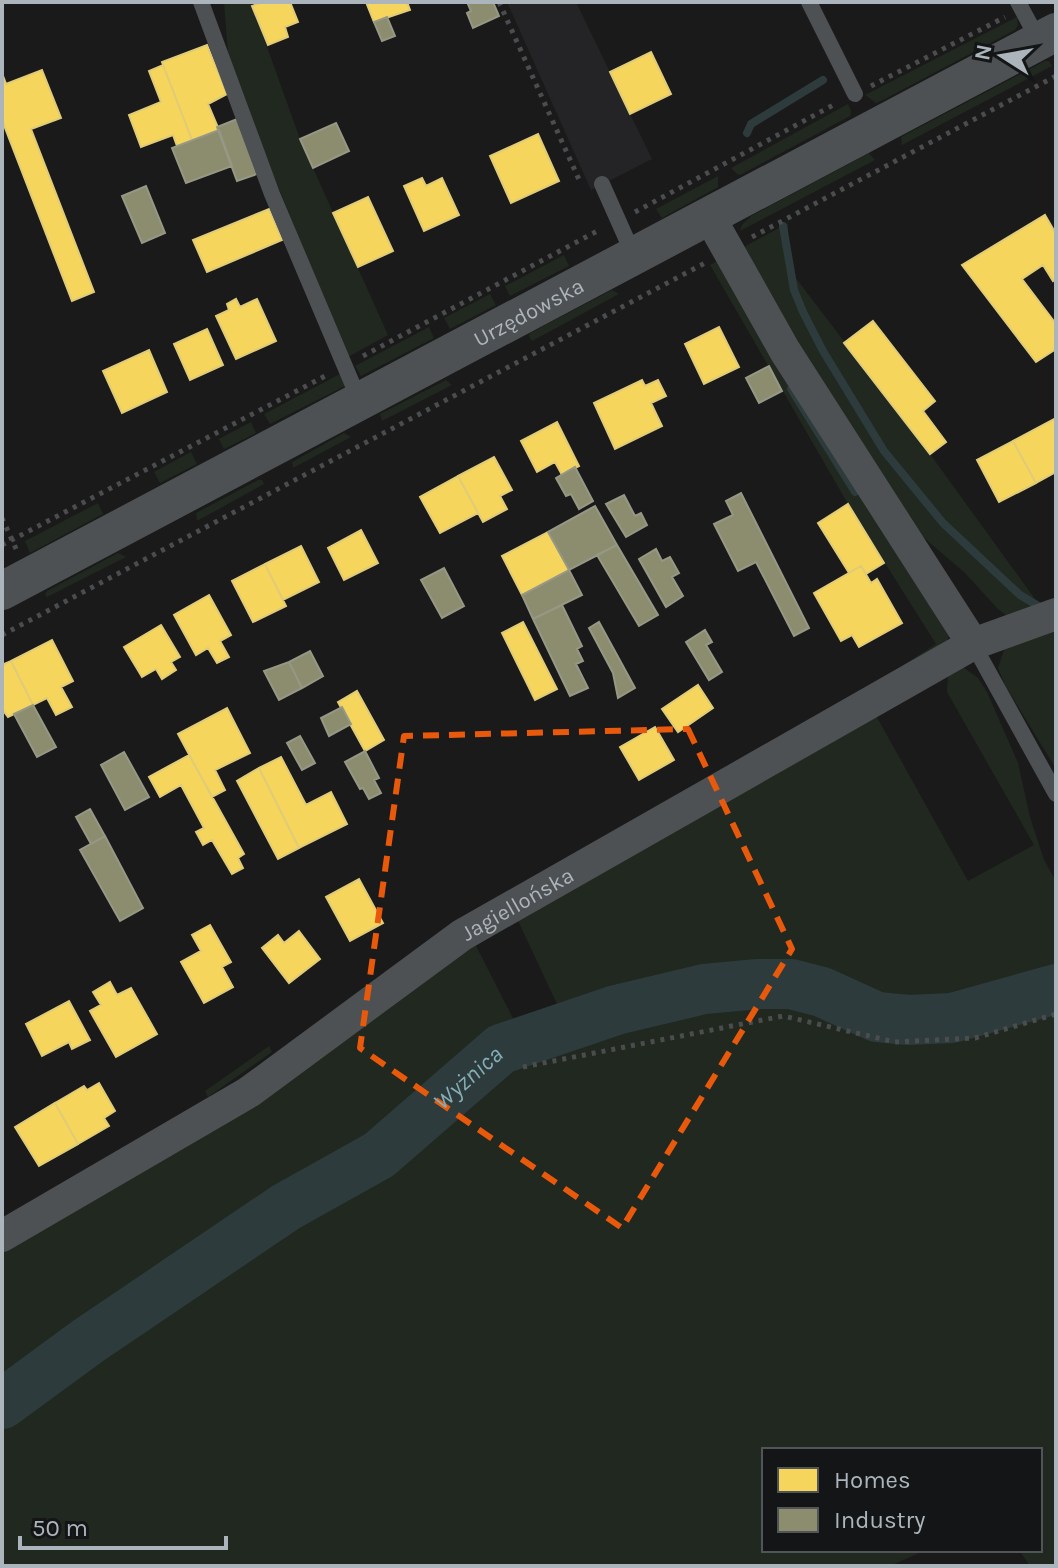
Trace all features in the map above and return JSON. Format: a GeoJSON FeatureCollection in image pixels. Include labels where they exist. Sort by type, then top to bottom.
{"type":"FeatureCollection","features":[{"type":"Feature","properties":{"kind":"street","name":"Urzędowska"},"geometry":{"type":"LineString","coordinates":[[2,591],[709,216],[1034,21]]}},
{"type":"Feature","properties":{"kind":"street"},"geometry":{"type":"LineString","coordinates":[[709,216],[785,351],[973,644]]}},
{"type":"Feature","properties":{"kind":"street","name":"Jagiellońska"},"geometry":{"type":"LineString","coordinates":[[2,1236],[249,1092],[462,935],[973,644],[1056,614]]}},
{"type":"Feature","properties":{"kind":"lane"},"geometry":{"type":"LineString","coordinates":[[201,2],[272,194],[360,402]]}},
{"type":"Feature","properties":{"kind":"lane"},"geometry":{"type":"LineString","coordinates":[[809,2],[855,94]]}},
{"type":"Feature","properties":{"kind":"lane"},"geometry":{"type":"LineString","coordinates":[[602,184],[618,222],[626,260]]}},
{"type":"Feature","properties":{"kind":"lane"},"geometry":{"type":"LineString","coordinates":[[973,644],[1056,794]]}},
{"type":"Feature","properties":{"kind":"path"},"geometry":{"type":"LineString","coordinates":[[499,2],[582,187]]}},
{"type":"Feature","properties":{"kind":"path"},"geometry":{"type":"LineString","coordinates":[[2,545],[855,94],[1034,21]]}},
{"type":"Feature","properties":{"kind":"path"},"geometry":{"type":"LineString","coordinates":[[2,635],[1056,76]]}},
{"type":"Feature","properties":{"kind":"path"},"geometry":{"type":"LineString","coordinates":[[595,215],[601,229],[626,260]]}},
{"type":"Feature","properties":{"kind":"path"},"geometry":{"type":"LineString","coordinates":[[523,1067],[783,1016],[895,1042],[975,1038],[1056,1014]]}},
{"type":"Feature","properties":{"kind":"highlighted area"},"geometry":{"type":"Polygon","coordinates":[[[688,729],[792,949],[622,1228],[360,1048],[404,736],[688,729]]]}},
{"type":"Feature","properties":{"kind":"shaded area"},"geometry":{"type":"Polygon","coordinates":[[[224,2],[251,2],[300,139],[388,335],[348,357],[241,96],[228,53],[224,2]]]}},
{"type":"Feature","properties":{"kind":"shaded area"},"geometry":{"type":"Polygon","coordinates":[[[507,2],[576,2],[652,159],[591,190],[507,2]]]}},
{"type":"Feature","properties":{"kind":"shaded area"},"geometry":{"type":"Polygon","coordinates":[[[1017,17],[1015,30],[885,99],[876,103],[865,95],[1017,17]]]}},
{"type":"Feature","properties":{"kind":"shaded area"},"geometry":{"type":"Polygon","coordinates":[[[1045,61],[1052,66],[902,145],[901,137],[1045,61]]]}},
{"type":"Feature","properties":{"kind":"shaded area"},"geometry":{"type":"Polygon","coordinates":[[[848,104],[850,116],[742,174],[738,175],[731,168],[848,104]]]}},
{"type":"Feature","properties":{"kind":"shaded area"},"geometry":{"type":"Polygon","coordinates":[[[869,153],[875,160],[740,231],[751,216],[869,153]]]}},
{"type":"Feature","properties":{"kind":"shaded area"},"geometry":{"type":"Polygon","coordinates":[[[718,176],[718,187],[662,218],[656,209],[718,176]]]}},
{"type":"Feature","properties":{"kind":"shaded area"},"geometry":{"type":"Polygon","coordinates":[[[788,223],[788,249],[795,277],[930,454],[1040,606],[1007,616],[964,572],[917,532],[786,339],[742,248],[788,223]]]}},
{"type":"Feature","properties":{"kind":"shaded area"},"geometry":{"type":"Polygon","coordinates":[[[564,255],[569,266],[510,296],[505,286],[564,255]]]}},
{"type":"Feature","properties":{"kind":"shaded area"},"geometry":{"type":"Polygon","coordinates":[[[722,259],[950,635],[945,644],[888,675],[936,644],[848,504],[710,265],[722,259]]]}},
{"type":"Feature","properties":{"kind":"shaded area"},"geometry":{"type":"Polygon","coordinates":[[[612,290],[619,294],[532,341],[529,336],[530,333],[612,290]]]}},
{"type":"Feature","properties":{"kind":"shaded area"},"geometry":{"type":"Polygon","coordinates":[[[490,294],[496,305],[450,329],[444,318],[490,294]]]}},
{"type":"Feature","properties":{"kind":"shaded area"},"geometry":{"type":"Polygon","coordinates":[[[429,327],[434,338],[361,376],[355,366],[429,327]]]}},
{"type":"Feature","properties":{"kind":"shaded area"},"geometry":{"type":"Polygon","coordinates":[[[340,374],[345,386],[270,424],[264,414],[340,374]]]}},
{"type":"Feature","properties":{"kind":"shaded area"},"geometry":{"type":"Polygon","coordinates":[[[446,380],[452,385],[382,421],[380,414],[446,380]]]}},
{"type":"Feature","properties":{"kind":"shaded area"},"geometry":{"type":"Polygon","coordinates":[[[251,422],[256,433],[224,449],[219,439],[251,422]]]}},
{"type":"Feature","properties":{"kind":"shaded area"},"geometry":{"type":"Polygon","coordinates":[[[344,433],[351,437],[293,468],[292,462],[344,433]]]}},
{"type":"Feature","properties":{"kind":"shaded area"},"geometry":{"type":"Polygon","coordinates":[[[191,452],[197,464],[160,483],[154,472],[191,452]]]}},
{"type":"Feature","properties":{"kind":"shaded area"},"geometry":{"type":"Polygon","coordinates":[[[258,480],[264,484],[197,521],[196,513],[258,480]]]}},
{"type":"Feature","properties":{"kind":"shaded area"},"geometry":{"type":"Polygon","coordinates":[[[98,503],[103,514],[30,553],[25,541],[98,503]]]}},
{"type":"Feature","properties":{"kind":"shaded area"},"geometry":{"type":"Polygon","coordinates":[[[118,553],[126,557],[47,597],[45,595],[47,591],[118,553]]]}},
{"type":"Feature","properties":{"kind":"shaded area"},"geometry":{"type":"Polygon","coordinates":[[[1056,623],[1056,769],[998,668],[1005,647],[1056,623]]]}},
{"type":"Feature","properties":{"kind":"shaded area"},"geometry":{"type":"Polygon","coordinates":[[[963,667],[978,678],[987,692],[1018,763],[1030,817],[1044,860],[1056,881],[1056,1566],[1030,1566],[1020,1552],[1042,1552],[1042,1448],[762,1448],[762,1552],[922,1552],[890,1566],[2,1566],[2,1247],[472,938],[521,1034],[564,1019],[513,910],[873,710],[968,881],[1034,845],[947,692],[948,674],[963,667]]]}},
{"type":"Feature","properties":{"kind":"shaded area"},"geometry":{"type":"Polygon","coordinates":[[[269,1046],[272,1052],[208,1097],[205,1091],[269,1046]]]}},
{"type":"Feature","properties":{"kind":"building: Homes"},"geometry":{"type":"Polygon","coordinates":[[[263,2],[290,2],[298,22],[285,27],[288,37],[268,45],[252,6],[263,2]]]}},
{"type":"Feature","properties":{"kind":"building: Homes"},"geometry":{"type":"Polygon","coordinates":[[[366,2],[407,2],[410,10],[374,22],[366,2]]]}},
{"type":"Feature","properties":{"kind":"building: Homes"},"geometry":{"type":"Polygon","coordinates":[[[207,45],[227,94],[208,104],[219,130],[192,140],[162,62],[207,45]]]}},
{"type":"Feature","properties":{"kind":"building: Homes"},"geometry":{"type":"Polygon","coordinates":[[[651,52],[671,94],[630,114],[610,72],[651,52]]]}},
{"type":"Feature","properties":{"kind":"building: Homes"},"geometry":{"type":"Polygon","coordinates":[[[163,65],[192,140],[177,146],[173,135],[141,147],[129,115],[161,102],[149,71],[163,65]]]}},
{"type":"Feature","properties":{"kind":"building: Homes"},"geometry":{"type":"Polygon","coordinates":[[[42,70],[61,118],[31,129],[94,292],[72,301],[2,120],[2,73],[6,84],[42,70]]]}},
{"type":"Feature","properties":{"kind":"building: Homes"},"geometry":{"type":"Polygon","coordinates":[[[538,134],[559,181],[511,203],[490,156],[538,134]]]}},
{"type":"Feature","properties":{"kind":"building: Homes"},"geometry":{"type":"Polygon","coordinates":[[[422,178],[426,186],[442,178],[459,215],[424,231],[404,186],[422,178]]]}},
{"type":"Feature","properties":{"kind":"building: Homes"},"geometry":{"type":"Polygon","coordinates":[[[368,197],[393,251],[358,267],[333,213],[368,197]]]}},
{"type":"Feature","properties":{"kind":"building: Homes"},"geometry":{"type":"Polygon","coordinates":[[[269,209],[282,240],[207,272],[193,240],[269,209]]]}},
{"type":"Feature","properties":{"kind":"building: Homes"},"geometry":{"type":"Polygon","coordinates":[[[1045,215],[1056,234],[1056,279],[1053,281],[1043,265],[1022,279],[1056,324],[1056,349],[1036,362],[962,265],[1045,215]]]}},
{"type":"Feature","properties":{"kind":"building: Homes"},"geometry":{"type":"Polygon","coordinates":[[[236,299],[240,307],[257,299],[276,341],[236,359],[216,316],[229,310],[227,304],[236,299]]]}},
{"type":"Feature","properties":{"kind":"building: Homes"},"geometry":{"type":"Polygon","coordinates":[[[873,321],[935,401],[923,411],[946,442],[930,454],[844,343],[873,321]]]}},
{"type":"Feature","properties":{"kind":"building: Homes"},"geometry":{"type":"Polygon","coordinates":[[[719,327],[739,367],[704,384],[685,344],[719,327]]]}},
{"type":"Feature","properties":{"kind":"building: Homes"},"geometry":{"type":"Polygon","coordinates":[[[207,329],[223,365],[190,380],[174,344],[207,329]]]}},
{"type":"Feature","properties":{"kind":"building: Homes"},"geometry":{"type":"Polygon","coordinates":[[[149,350],[167,392],[122,413],[103,371],[149,350]]]}},
{"type":"Feature","properties":{"kind":"building: Homes"},"geometry":{"type":"Polygon","coordinates":[[[642,380],[645,386],[658,380],[666,396],[651,403],[662,426],[615,449],[594,403],[642,380]]]}},
{"type":"Feature","properties":{"kind":"building: Homes"},"geometry":{"type":"Polygon","coordinates":[[[1054,419],[1056,472],[1036,483],[1013,441],[1054,419]]]}},
{"type":"Feature","properties":{"kind":"building: Homes"},"geometry":{"type":"Polygon","coordinates":[[[557,422],[579,466],[562,475],[555,462],[537,472],[521,441],[557,422]]]}},
{"type":"Feature","properties":{"kind":"building: Homes"},"geometry":{"type":"Polygon","coordinates":[[[1013,441],[1036,483],[999,502],[977,460],[1013,441]]]}},
{"type":"Feature","properties":{"kind":"building: Homes"},"geometry":{"type":"Polygon","coordinates":[[[494,457],[512,490],[500,496],[507,509],[483,522],[458,476],[494,457]]]}},
{"type":"Feature","properties":{"kind":"building: Homes"},"geometry":{"type":"Polygon","coordinates":[[[458,476],[478,513],[440,533],[420,497],[458,476]]]}},
{"type":"Feature","properties":{"kind":"building: Homes"},"geometry":{"type":"Polygon","coordinates":[[[848,504],[884,563],[866,574],[861,566],[849,573],[818,523],[848,504]]]}},
{"type":"Feature","properties":{"kind":"building: Homes"},"geometry":{"type":"Polygon","coordinates":[[[361,530],[378,563],[344,580],[328,548],[361,530]]]}},
{"type":"Feature","properties":{"kind":"building: Homes"},"geometry":{"type":"Polygon","coordinates":[[[548,532],[569,570],[522,595],[502,556],[548,532]]]}},
{"type":"Feature","properties":{"kind":"building: Homes"},"geometry":{"type":"Polygon","coordinates":[[[301,546],[319,582],[283,600],[265,564],[301,546]]]}},
{"type":"Feature","properties":{"kind":"building: Homes"},"geometry":{"type":"Polygon","coordinates":[[[265,564],[286,606],[253,622],[232,581],[265,564]]]}},
{"type":"Feature","properties":{"kind":"building: Homes"},"geometry":{"type":"Polygon","coordinates":[[[861,566],[871,583],[877,579],[902,623],[859,647],[852,635],[841,641],[814,593],[861,566]]]}},
{"type":"Feature","properties":{"kind":"building: Homes"},"geometry":{"type":"Polygon","coordinates":[[[209,595],[231,635],[220,641],[229,657],[217,663],[208,648],[196,655],[174,615],[209,595]]]}},
{"type":"Feature","properties":{"kind":"building: Homes"},"geometry":{"type":"Polygon","coordinates":[[[523,622],[557,689],[535,700],[502,633],[523,622]]]}},
{"type":"Feature","properties":{"kind":"building: Homes"},"geometry":{"type":"Polygon","coordinates":[[[161,625],[180,657],[171,662],[176,670],[162,679],[156,669],[142,677],[124,647],[161,625]]]}},
{"type":"Feature","properties":{"kind":"building: Homes"},"geometry":{"type":"Polygon","coordinates":[[[52,640],[73,681],[61,687],[72,707],[56,715],[47,698],[33,705],[11,661],[52,640]]]}},
{"type":"Feature","properties":{"kind":"building: Homes"},"geometry":{"type":"Polygon","coordinates":[[[11,661],[33,705],[8,717],[2,709],[2,665],[11,661]]]}},
{"type":"Feature","properties":{"kind":"building: Homes"},"geometry":{"type":"Polygon","coordinates":[[[698,685],[713,708],[678,732],[662,709],[698,685]]]}},
{"type":"Feature","properties":{"kind":"building: Homes"},"geometry":{"type":"Polygon","coordinates":[[[357,691],[384,740],[365,751],[338,702],[357,691]]]}},
{"type":"Feature","properties":{"kind":"building: Homes"},"geometry":{"type":"Polygon","coordinates":[[[227,708],[250,753],[215,770],[225,790],[212,797],[178,734],[227,708]]]}},
{"type":"Feature","properties":{"kind":"building: Homes"},"geometry":{"type":"Polygon","coordinates":[[[655,727],[674,760],[639,780],[620,747],[655,727]]]}},
{"type":"Feature","properties":{"kind":"building: Homes"},"geometry":{"type":"Polygon","coordinates":[[[189,755],[244,854],[238,858],[243,868],[232,874],[212,840],[203,845],[196,832],[204,828],[181,785],[160,797],[149,777],[189,755]]]}},
{"type":"Feature","properties":{"kind":"building: Homes"},"geometry":{"type":"Polygon","coordinates":[[[281,757],[306,805],[331,792],[347,824],[299,848],[259,768],[281,757]]]}},
{"type":"Feature","properties":{"kind":"building: Homes"},"geometry":{"type":"Polygon","coordinates":[[[259,768],[299,848],[278,859],[237,781],[259,768]]]}},
{"type":"Feature","properties":{"kind":"building: Homes"},"geometry":{"type":"Polygon","coordinates":[[[359,879],[383,923],[350,941],[326,897],[359,879]]]}},
{"type":"Feature","properties":{"kind":"building: Homes"},"geometry":{"type":"Polygon","coordinates":[[[210,925],[231,962],[222,967],[233,987],[204,1003],[181,962],[201,951],[192,935],[210,925]]]}},
{"type":"Feature","properties":{"kind":"building: Homes"},"geometry":{"type":"Polygon","coordinates":[[[299,931],[320,959],[289,983],[262,948],[278,935],[284,943],[299,931]]]}},
{"type":"Feature","properties":{"kind":"building: Homes"},"geometry":{"type":"Polygon","coordinates":[[[110,982],[117,995],[131,988],[157,1034],[116,1057],[90,1011],[101,1005],[93,992],[110,982]]]}},
{"type":"Feature","properties":{"kind":"building: Homes"},"geometry":{"type":"Polygon","coordinates":[[[69,1001],[90,1040],[72,1049],[69,1042],[42,1056],[26,1024],[69,1001]]]}},
{"type":"Feature","properties":{"kind":"building: Homes"},"geometry":{"type":"Polygon","coordinates":[[[99,1083],[115,1111],[104,1118],[109,1126],[78,1144],[55,1103],[84,1086],[87,1090],[99,1083]]]}},
{"type":"Feature","properties":{"kind":"building: Homes"},"geometry":{"type":"Polygon","coordinates":[[[55,1103],[78,1144],[39,1166],[15,1127],[55,1103]]]}},
{"type":"Feature","properties":{"kind":"building: Industry"},"geometry":{"type":"Polygon","coordinates":[[[467,2],[493,2],[499,16],[473,28],[467,13],[471,11],[467,2]]]}},
{"type":"Feature","properties":{"kind":"building: Industry"},"geometry":{"type":"Polygon","coordinates":[[[387,17],[395,36],[382,41],[374,22],[387,17]]]}},
{"type":"Feature","properties":{"kind":"building: Industry"},"geometry":{"type":"Polygon","coordinates":[[[237,119],[257,174],[237,181],[217,127],[237,119]]]}},
{"type":"Feature","properties":{"kind":"building: Industry"},"geometry":{"type":"Polygon","coordinates":[[[336,123],[349,151],[313,168],[300,139],[336,123]]]}},
{"type":"Feature","properties":{"kind":"building: Industry"},"geometry":{"type":"Polygon","coordinates":[[[219,130],[232,166],[186,183],[172,148],[219,130]]]}},
{"type":"Feature","properties":{"kind":"building: Industry"},"geometry":{"type":"Polygon","coordinates":[[[146,186],[165,233],[142,243],[122,196],[146,186]]]}},
{"type":"Feature","properties":{"kind":"building: Industry"},"geometry":{"type":"Polygon","coordinates":[[[769,366],[782,391],[759,403],[746,378],[769,366]]]}},
{"type":"Feature","properties":{"kind":"building: Industry"},"geometry":{"type":"Polygon","coordinates":[[[575,467],[593,501],[579,509],[571,494],[566,496],[556,478],[575,467]]]}},
{"type":"Feature","properties":{"kind":"building: Industry"},"geometry":{"type":"Polygon","coordinates":[[[741,493],[809,628],[794,636],[756,562],[738,571],[714,524],[733,515],[726,501],[741,493]]]}},
{"type":"Feature","properties":{"kind":"building: Industry"},"geometry":{"type":"Polygon","coordinates":[[[624,495],[635,516],[641,513],[647,525],[626,537],[606,504],[624,495]]]}},
{"type":"Feature","properties":{"kind":"building: Industry"},"geometry":{"type":"Polygon","coordinates":[[[595,506],[617,545],[569,570],[548,532],[595,506]]]}},
{"type":"Feature","properties":{"kind":"building: Industry"},"geometry":{"type":"Polygon","coordinates":[[[617,545],[658,615],[639,626],[597,555],[617,545]]]}},
{"type":"Feature","properties":{"kind":"building: Industry"},"geometry":{"type":"Polygon","coordinates":[[[656,549],[662,561],[670,557],[679,573],[672,577],[683,596],[666,607],[639,559],[656,549]]]}},
{"type":"Feature","properties":{"kind":"building: Industry"},"geometry":{"type":"Polygon","coordinates":[[[444,568],[464,606],[442,618],[421,580],[444,568]]]}},
{"type":"Feature","properties":{"kind":"building: Industry"},"geometry":{"type":"Polygon","coordinates":[[[569,570],[582,595],[533,619],[522,595],[569,570]]]}},
{"type":"Feature","properties":{"kind":"building: Industry"},"geometry":{"type":"Polygon","coordinates":[[[562,605],[582,646],[577,649],[583,661],[576,664],[588,688],[570,696],[533,619],[562,605]]]}},
{"type":"Feature","properties":{"kind":"building: Industry"},"geometry":{"type":"Polygon","coordinates":[[[599,622],[635,688],[618,698],[613,673],[589,628],[599,622]]]}},
{"type":"Feature","properties":{"kind":"building: Industry"},"geometry":{"type":"Polygon","coordinates":[[[705,630],[712,642],[706,645],[722,672],[709,680],[686,642],[705,630]]]}},
{"type":"Feature","properties":{"kind":"building: Industry"},"geometry":{"type":"Polygon","coordinates":[[[310,651],[323,676],[302,688],[289,662],[310,651]]]}},
{"type":"Feature","properties":{"kind":"building: Industry"},"geometry":{"type":"Polygon","coordinates":[[[289,662],[302,688],[279,700],[264,671],[289,662]]]}},
{"type":"Feature","properties":{"kind":"building: Industry"},"geometry":{"type":"Polygon","coordinates":[[[33,705],[56,747],[37,757],[14,714],[33,705]]]}},
{"type":"Feature","properties":{"kind":"building: Industry"},"geometry":{"type":"Polygon","coordinates":[[[342,707],[351,724],[329,736],[321,718],[342,707]]]}},
{"type":"Feature","properties":{"kind":"building: Industry"},"geometry":{"type":"Polygon","coordinates":[[[300,736],[315,763],[302,770],[287,743],[300,736]]]}},
{"type":"Feature","properties":{"kind":"building: Industry"},"geometry":{"type":"Polygon","coordinates":[[[365,751],[379,778],[374,780],[381,793],[369,799],[345,762],[365,751]]]}},
{"type":"Feature","properties":{"kind":"building: Industry"},"geometry":{"type":"Polygon","coordinates":[[[124,752],[149,797],[125,810],[101,765],[124,752]]]}},
{"type":"Feature","properties":{"kind":"building: Industry"},"geometry":{"type":"Polygon","coordinates":[[[90,809],[105,836],[91,844],[76,817],[90,809]]]}},
{"type":"Feature","properties":{"kind":"building: Industry"},"geometry":{"type":"Polygon","coordinates":[[[105,836],[143,908],[120,921],[80,850],[105,836]]]}},
{"type":"Feature","properties":{"kind":"waterway"},"geometry":{"type":"LineString","coordinates":[[747,133],[751,124],[823,80]]}},
{"type":"Feature","properties":{"kind":"waterway"},"geometry":{"type":"LineString","coordinates":[[783,226],[794,290],[803,312],[884,451],[943,523],[1020,595],[1040,607]]}},
{"type":"Feature","properties":{"kind":"waterway"},"geometry":{"type":"LineString","coordinates":[[791,389],[855,492]]}},
{"type":"Feature","properties":{"kind":"waterway","name":"Wyżnica"},"geometry":{"type":"LineString","coordinates":[[2,1404],[88,1341],[286,1207],[379,1155],[501,1049],[616,1010],[704,989],[791,984],[822,992],[877,1017],[909,1020],[952,1018],[1056,989]]}}]}
